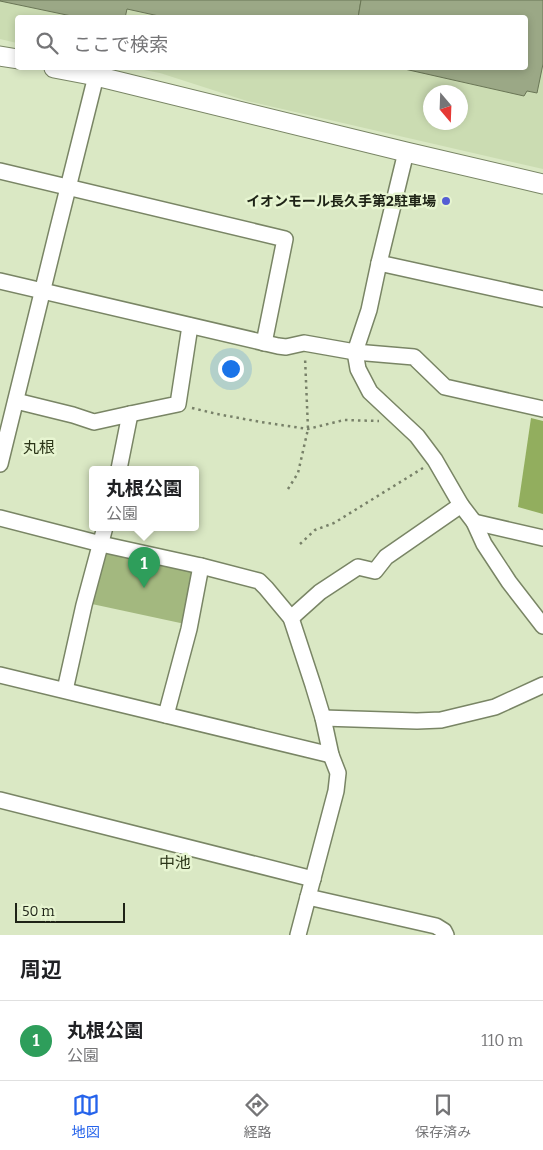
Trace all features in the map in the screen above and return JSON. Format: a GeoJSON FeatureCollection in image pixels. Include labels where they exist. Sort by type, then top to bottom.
{"type":"FeatureCollection","features":[{"type":"Feature","properties":{"kind":"street"},"geometry":{"type":"LineString","coordinates":[[0,56],[15,59]]}},
{"type":"Feature","properties":{"kind":"street"},"geometry":{"type":"LineString","coordinates":[[64,70],[543,184]]}},
{"type":"Feature","properties":{"kind":"street"},"geometry":{"type":"LineString","coordinates":[[0,464],[96,76]]}},
{"type":"Feature","properties":{"kind":"street"},"geometry":{"type":"LineString","coordinates":[[406,152],[379,263],[370,310],[355,352],[358,369],[370,392],[417,436],[435,460],[461,505],[474,522],[484,544],[509,582],[543,626]]}},
{"type":"Feature","properties":{"kind":"street"},"geometry":{"type":"LineString","coordinates":[[0,171],[285,239],[264,343]]}},
{"type":"Feature","properties":{"kind":"street"},"geometry":{"type":"LineString","coordinates":[[379,263],[543,299]]}},
{"type":"Feature","properties":{"kind":"street"},"geometry":{"type":"LineString","coordinates":[[0,280],[264,343],[286,347],[304,343],[355,352],[414,357],[445,387],[543,409]]}},
{"type":"Feature","properties":{"kind":"street"},"geometry":{"type":"LineString","coordinates":[[16,401],[94,422],[178,404],[190,326]]}},
{"type":"Feature","properties":{"kind":"street"},"geometry":{"type":"LineString","coordinates":[[120,466],[130,414]]}},
{"type":"Feature","properties":{"kind":"street"},"geometry":{"type":"LineString","coordinates":[[291,618],[320,592],[358,567],[375,571],[386,557],[461,505]]}},
{"type":"Feature","properties":{"kind":"street"},"geometry":{"type":"LineString","coordinates":[[0,518],[259,581],[291,618],[323,718],[331,755],[338,773],[336,791],[298,935]]}},
{"type":"Feature","properties":{"kind":"street"},"geometry":{"type":"LineString","coordinates":[[474,522],[543,538]]}},
{"type":"Feature","properties":{"kind":"street"},"geometry":{"type":"LineString","coordinates":[[66,690],[84,605],[104,531]]}},
{"type":"Feature","properties":{"kind":"street"},"geometry":{"type":"LineString","coordinates":[[166,715],[189,629],[201,566]]}},
{"type":"Feature","properties":{"kind":"street"},"geometry":{"type":"LineString","coordinates":[[0,675],[331,755]]}},
{"type":"Feature","properties":{"kind":"street"},"geometry":{"type":"LineString","coordinates":[[323,718],[441,720],[494,707],[543,685]]}},
{"type":"Feature","properties":{"kind":"street"},"geometry":{"type":"LineString","coordinates":[[0,800],[314,879]]}},
{"type":"Feature","properties":{"kind":"street"},"geometry":{"type":"LineString","coordinates":[[308,897],[436,926],[444,931],[446,935]]}},
{"type":"Feature","properties":{"kind":"path"},"geometry":{"type":"LineString","coordinates":[[288,489],[298,473],[308,429],[304,343]]}},
{"type":"Feature","properties":{"kind":"path"},"geometry":{"type":"LineString","coordinates":[[178,404],[217,414],[308,429],[344,420],[376,422],[398,419]]}},
{"type":"Feature","properties":{"kind":"path"},"geometry":{"type":"LineString","coordinates":[[300,544],[315,530],[334,523],[435,460]]}},
{"type":"Feature","properties":{"kind":"shaded area"},"geometry":{"type":"Polygon","coordinates":[[[0,0],[543,0],[543,169],[247,101],[160,73],[144,70],[528,70],[528,15],[15,15],[15,43],[0,39],[0,0]]]}},
{"type":"Feature","properties":{"kind":"shaded area"},"geometry":{"type":"Polygon","coordinates":[[[531,418],[543,421],[543,514],[518,507],[531,418]]]}},
{"type":"Feature","properties":{"kind":"shaded area"},"geometry":{"type":"Polygon","coordinates":[[[105,550],[197,571],[185,624],[92,604],[105,550]]]}},
{"type":"Feature","properties":{"kind":"building"},"geometry":{"type":"Polygon","coordinates":[[[361,0],[358,15],[154,15],[127,9],[126,15],[67,15],[0,1],[361,0]]]}},
{"type":"Feature","properties":{"kind":"building"},"geometry":{"type":"Polygon","coordinates":[[[361,0],[543,0],[543,64],[537,93],[527,91],[524,96],[409,70],[528,70],[528,15],[358,15],[361,0]]]}},
{"type":"Feature","properties":{"kind":"place","name":"イオンモール長久手第2駐車場"},"geometry":{"type":"Point","coordinates":[446,201]}},
{"type":"Feature","properties":{"kind":"place","name":"丸根公園"},"geometry":{"type":"Point","coordinates":[144,588]}},
{"type":"Feature","properties":{"kind":"district","name":"丸根"},"geometry":{"type":"Point","coordinates":[39,447]}},
{"type":"Feature","properties":{"kind":"district","name":"中池"},"geometry":{"type":"Point","coordinates":[175,862]}}]}
